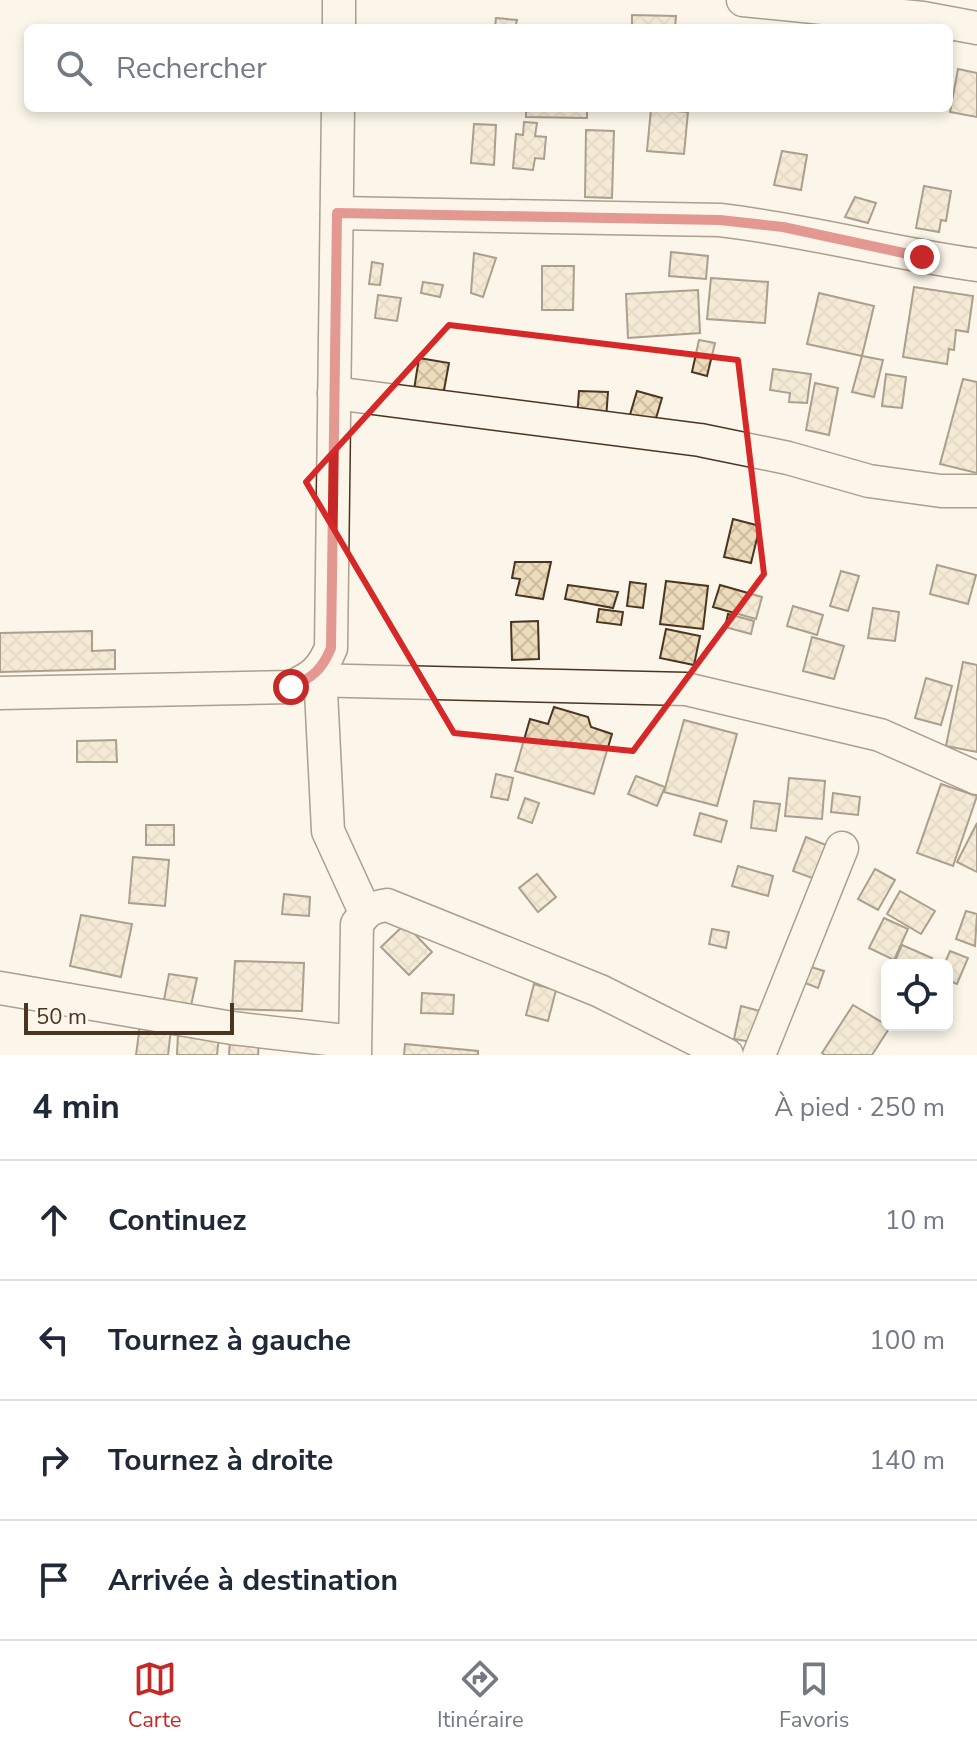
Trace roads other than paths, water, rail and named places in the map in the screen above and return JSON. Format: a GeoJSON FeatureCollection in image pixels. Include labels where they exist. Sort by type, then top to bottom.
{"type":"FeatureCollection","features":[{"type":"Feature","properties":{"kind":"street"},"geometry":{"type":"LineString","coordinates":[[339,0],[339,24]]}},
{"type":"Feature","properties":{"kind":"street"},"geometry":{"type":"LineString","coordinates":[[743,0],[923,18],[971,18]]}},
{"type":"Feature","properties":{"kind":"street"},"geometry":{"type":"LineString","coordinates":[[338,112],[331,648],[316,677],[328,831],[365,912]]}},
{"type":"Feature","properties":{"kind":"street"},"geometry":{"type":"LineString","coordinates":[[337,213],[720,220],[783,227],[856,245],[977,265]]}},
{"type":"Feature","properties":{"kind":"street"},"geometry":{"type":"LineString","coordinates":[[334,393],[700,440],[788,458],[869,481],[941,491],[977,491]]}},
{"type":"Feature","properties":{"kind":"street"},"geometry":{"type":"LineString","coordinates":[[0,693],[291,687],[316,677],[686,689],[880,735],[977,778]]}},
{"type":"Feature","properties":{"kind":"street"},"geometry":{"type":"LineString","coordinates":[[759,1055],[842,848]]}},
{"type":"Feature","properties":{"kind":"street"},"geometry":{"type":"LineString","coordinates":[[0,988],[354,1049],[357,924],[365,912],[387,905],[600,991],[686,1046],[727,1055]]}}]}
